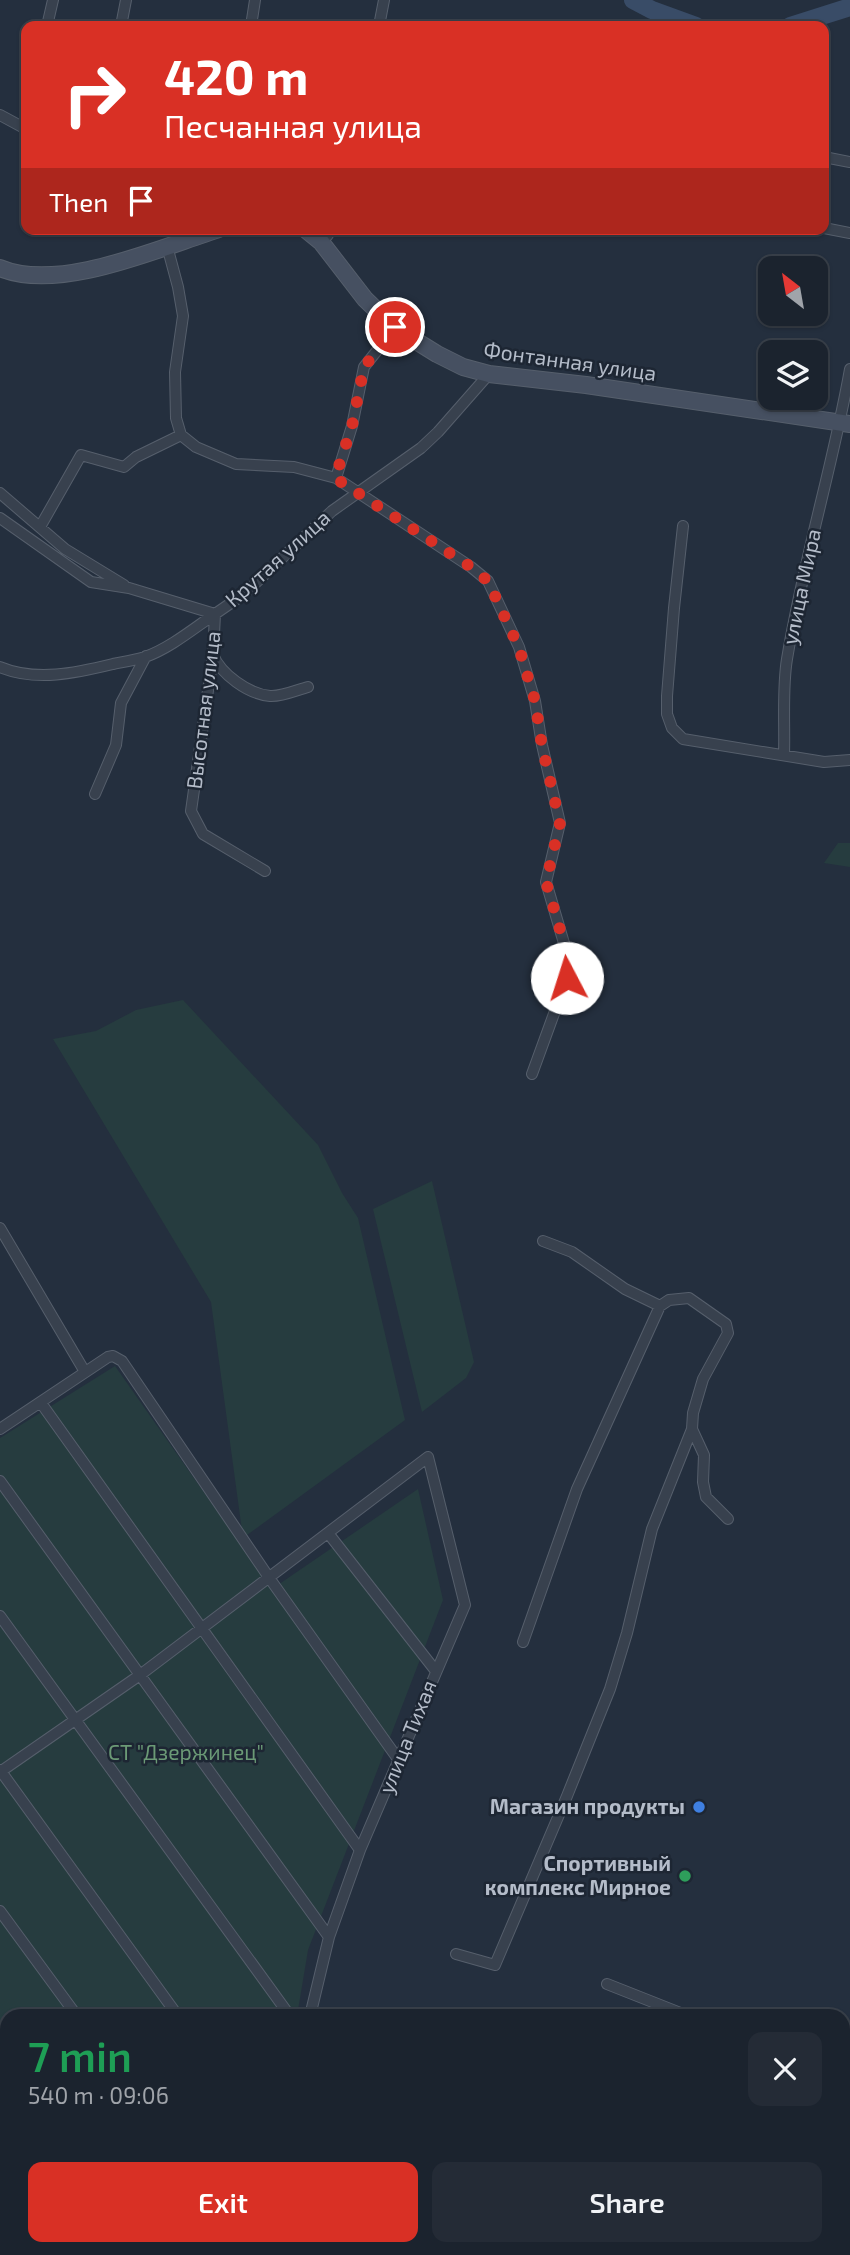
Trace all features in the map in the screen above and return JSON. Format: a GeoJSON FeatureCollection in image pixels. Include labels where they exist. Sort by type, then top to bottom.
{"type":"FeatureCollection","features":[{"type":"Feature","properties":{"kind":"main road"},"geometry":{"type":"LineString","coordinates":[[0,268],[27,276],[75,274],[201,235]]}},
{"type":"Feature","properties":{"kind":"main road","name":"Фонтанная улица"},"geometry":{"type":"LineString","coordinates":[[324,236],[365,299],[395,327],[463,367],[489,374],[586,385],[845,423]]}},
{"type":"Feature","properties":{"kind":"street"},"geometry":{"type":"LineString","coordinates":[[48,21],[52,0]]}},
{"type":"Feature","properties":{"kind":"street"},"geometry":{"type":"LineString","coordinates":[[122,21],[126,0]]}},
{"type":"Feature","properties":{"kind":"street"},"geometry":{"type":"LineString","coordinates":[[252,21],[255,0]]}},
{"type":"Feature","properties":{"kind":"street"},"geometry":{"type":"LineString","coordinates":[[380,21],[384,0]]}},
{"type":"Feature","properties":{"kind":"street"},"geometry":{"type":"LineString","coordinates":[[0,115],[21,127]]}},
{"type":"Feature","properties":{"kind":"street"},"geometry":{"type":"LineString","coordinates":[[829,158],[850,162]]}},
{"type":"Feature","properties":{"kind":"street"},"geometry":{"type":"LineString","coordinates":[[829,229],[850,233]]}},
{"type":"Feature","properties":{"kind":"street"},"geometry":{"type":"LineString","coordinates":[[167,246],[183,316],[174,372],[176,418],[181,435],[196,447],[236,464],[294,467],[335,478],[471,567],[488,581],[519,648],[535,701],[542,746],[560,823],[546,882],[566,950],[567,978],[533,1074]]}},
{"type":"Feature","properties":{"kind":"street"},"geometry":{"type":"LineString","coordinates":[[335,478],[352,426],[364,367],[395,327]]}},
{"type":"Feature","properties":{"kind":"street","name":"улица Мира"},"geometry":{"type":"LineString","coordinates":[[784,755],[786,661],[817,513],[845,423],[850,369]]}},
{"type":"Feature","properties":{"kind":"street","name":"Крутая улица"},"geometry":{"type":"LineString","coordinates":[[0,518],[91,583],[129,588],[215,614],[244,594],[332,511],[430,440],[489,374]]}},
{"type":"Feature","properties":{"kind":"street"},"geometry":{"type":"LineString","coordinates":[[40,527],[81,455],[124,467],[136,457],[181,435]]}},
{"type":"Feature","properties":{"kind":"street"},"geometry":{"type":"LineString","coordinates":[[0,493],[65,549],[129,588]]}},
{"type":"Feature","properties":{"kind":"street"},"geometry":{"type":"LineString","coordinates":[[683,526],[667,696],[667,714],[672,728],[683,739],[824,762],[850,760]]}},
{"type":"Feature","properties":{"kind":"street","name":"Высотная улица"},"geometry":{"type":"LineString","coordinates":[[215,614],[213,655],[191,811],[203,834],[265,871]]}},
{"type":"Feature","properties":{"kind":"street","name":"Высотная улица"},"geometry":{"type":"LineString","coordinates":[[0,667],[13,673],[47,676],[146,656],[183,636],[215,614]]}},
{"type":"Feature","properties":{"kind":"street"},"geometry":{"type":"LineString","coordinates":[[213,655],[218,666],[226,673],[255,691],[272,696],[308,687]]}},
{"type":"Feature","properties":{"kind":"street"},"geometry":{"type":"LineString","coordinates":[[95,794],[116,745],[121,703],[146,656]]}},
{"type":"Feature","properties":{"kind":"street"},"geometry":{"type":"LineString","coordinates":[[0,1228],[85,1372]]}},
{"type":"Feature","properties":{"kind":"street"},"geometry":{"type":"LineString","coordinates":[[543,1241],[572,1252],[625,1289],[660,1306]]}},
{"type":"Feature","properties":{"kind":"street"},"geometry":{"type":"LineString","coordinates":[[456,1954],[495,1965],[568,1796],[610,1689],[652,1529],[692,1429],[693,1413],[703,1379],[728,1334],[728,1327],[690,1298],[669,1300],[660,1306],[577,1489],[523,1642]]}},
{"type":"Feature","properties":{"kind":"street"},"geometry":{"type":"LineString","coordinates":[[0,1429],[108,1357],[113,1356],[122,1361],[398,1759]]}},
{"type":"Feature","properties":{"kind":"street"},"geometry":{"type":"LineString","coordinates":[[41,1404],[360,1850]]}},
{"type":"Feature","properties":{"kind":"street"},"geometry":{"type":"LineString","coordinates":[[692,1429],[704,1455],[703,1482],[706,1497],[728,1519]]}},
{"type":"Feature","properties":{"kind":"street","name":"улица Тихая"},"geometry":{"type":"LineString","coordinates":[[312,2009],[329,1937],[360,1850],[465,1605],[428,1457],[328,1533]]}},
{"type":"Feature","properties":{"kind":"street"},"geometry":{"type":"LineString","coordinates":[[0,1481],[329,1937]]}},
{"type":"Feature","properties":{"kind":"street"},"geometry":{"type":"LineString","coordinates":[[173,2009],[0,1772],[140,1675],[328,1533],[435,1670]]}},
{"type":"Feature","properties":{"kind":"street"},"geometry":{"type":"LineString","coordinates":[[0,1616],[284,2009]]}},
{"type":"Feature","properties":{"kind":"street"},"geometry":{"type":"LineString","coordinates":[[0,1911],[72,2009]]}},
{"type":"Feature","properties":{"kind":"street"},"geometry":{"type":"LineString","coordinates":[[607,1984],[670,2009]]}},
{"type":"Feature","properties":{"kind":"green space"},"geometry":{"type":"Polygon","coordinates":[[[838,843],[850,843],[850,867],[824,863],[838,843]]]}},
{"type":"Feature","properties":{"kind":"green space"},"geometry":{"type":"Polygon","coordinates":[[[183,1000],[318,1145],[358,1218],[405,1420],[243,1538],[211,1302],[53,1039],[96,1031],[136,1010],[183,1000]]]}},
{"type":"Feature","properties":{"kind":"green space"},"geometry":{"type":"Polygon","coordinates":[[[432,1181],[474,1362],[466,1378],[422,1412],[373,1209],[432,1181]]]}},
{"type":"Feature","properties":{"kind":"green space","name":"СТ \"Дзержинец\""},"geometry":{"type":"Polygon","coordinates":[[[115,1366],[272,1589],[418,1489],[443,1600],[308,1950],[298,2009],[0,2009],[0,1438],[115,1366]]]}},
{"type":"Feature","properties":{"kind":"waterway"},"geometry":{"type":"LineString","coordinates":[[633,0],[682,21]]}},
{"type":"Feature","properties":{"kind":"waterway"},"geometry":{"type":"LineString","coordinates":[[806,21],[850,7]]}},
{"type":"Feature","properties":{"kind":"place","name":"Магазин продукты"},"geometry":{"type":"Point","coordinates":[699,1807]}},
{"type":"Feature","properties":{"kind":"place","name":"Спортивный комплекс Мирное"},"geometry":{"type":"Point","coordinates":[685,1876]}},
{"type":"Feature","properties":{"kind":"route"},"geometry":{"type":"LineString","coordinates":[[395,327],[364,367],[352,426],[335,478],[471,567],[488,581],[519,648],[535,701],[542,746],[560,823],[546,882],[566,950],[567,978]]}}]}
